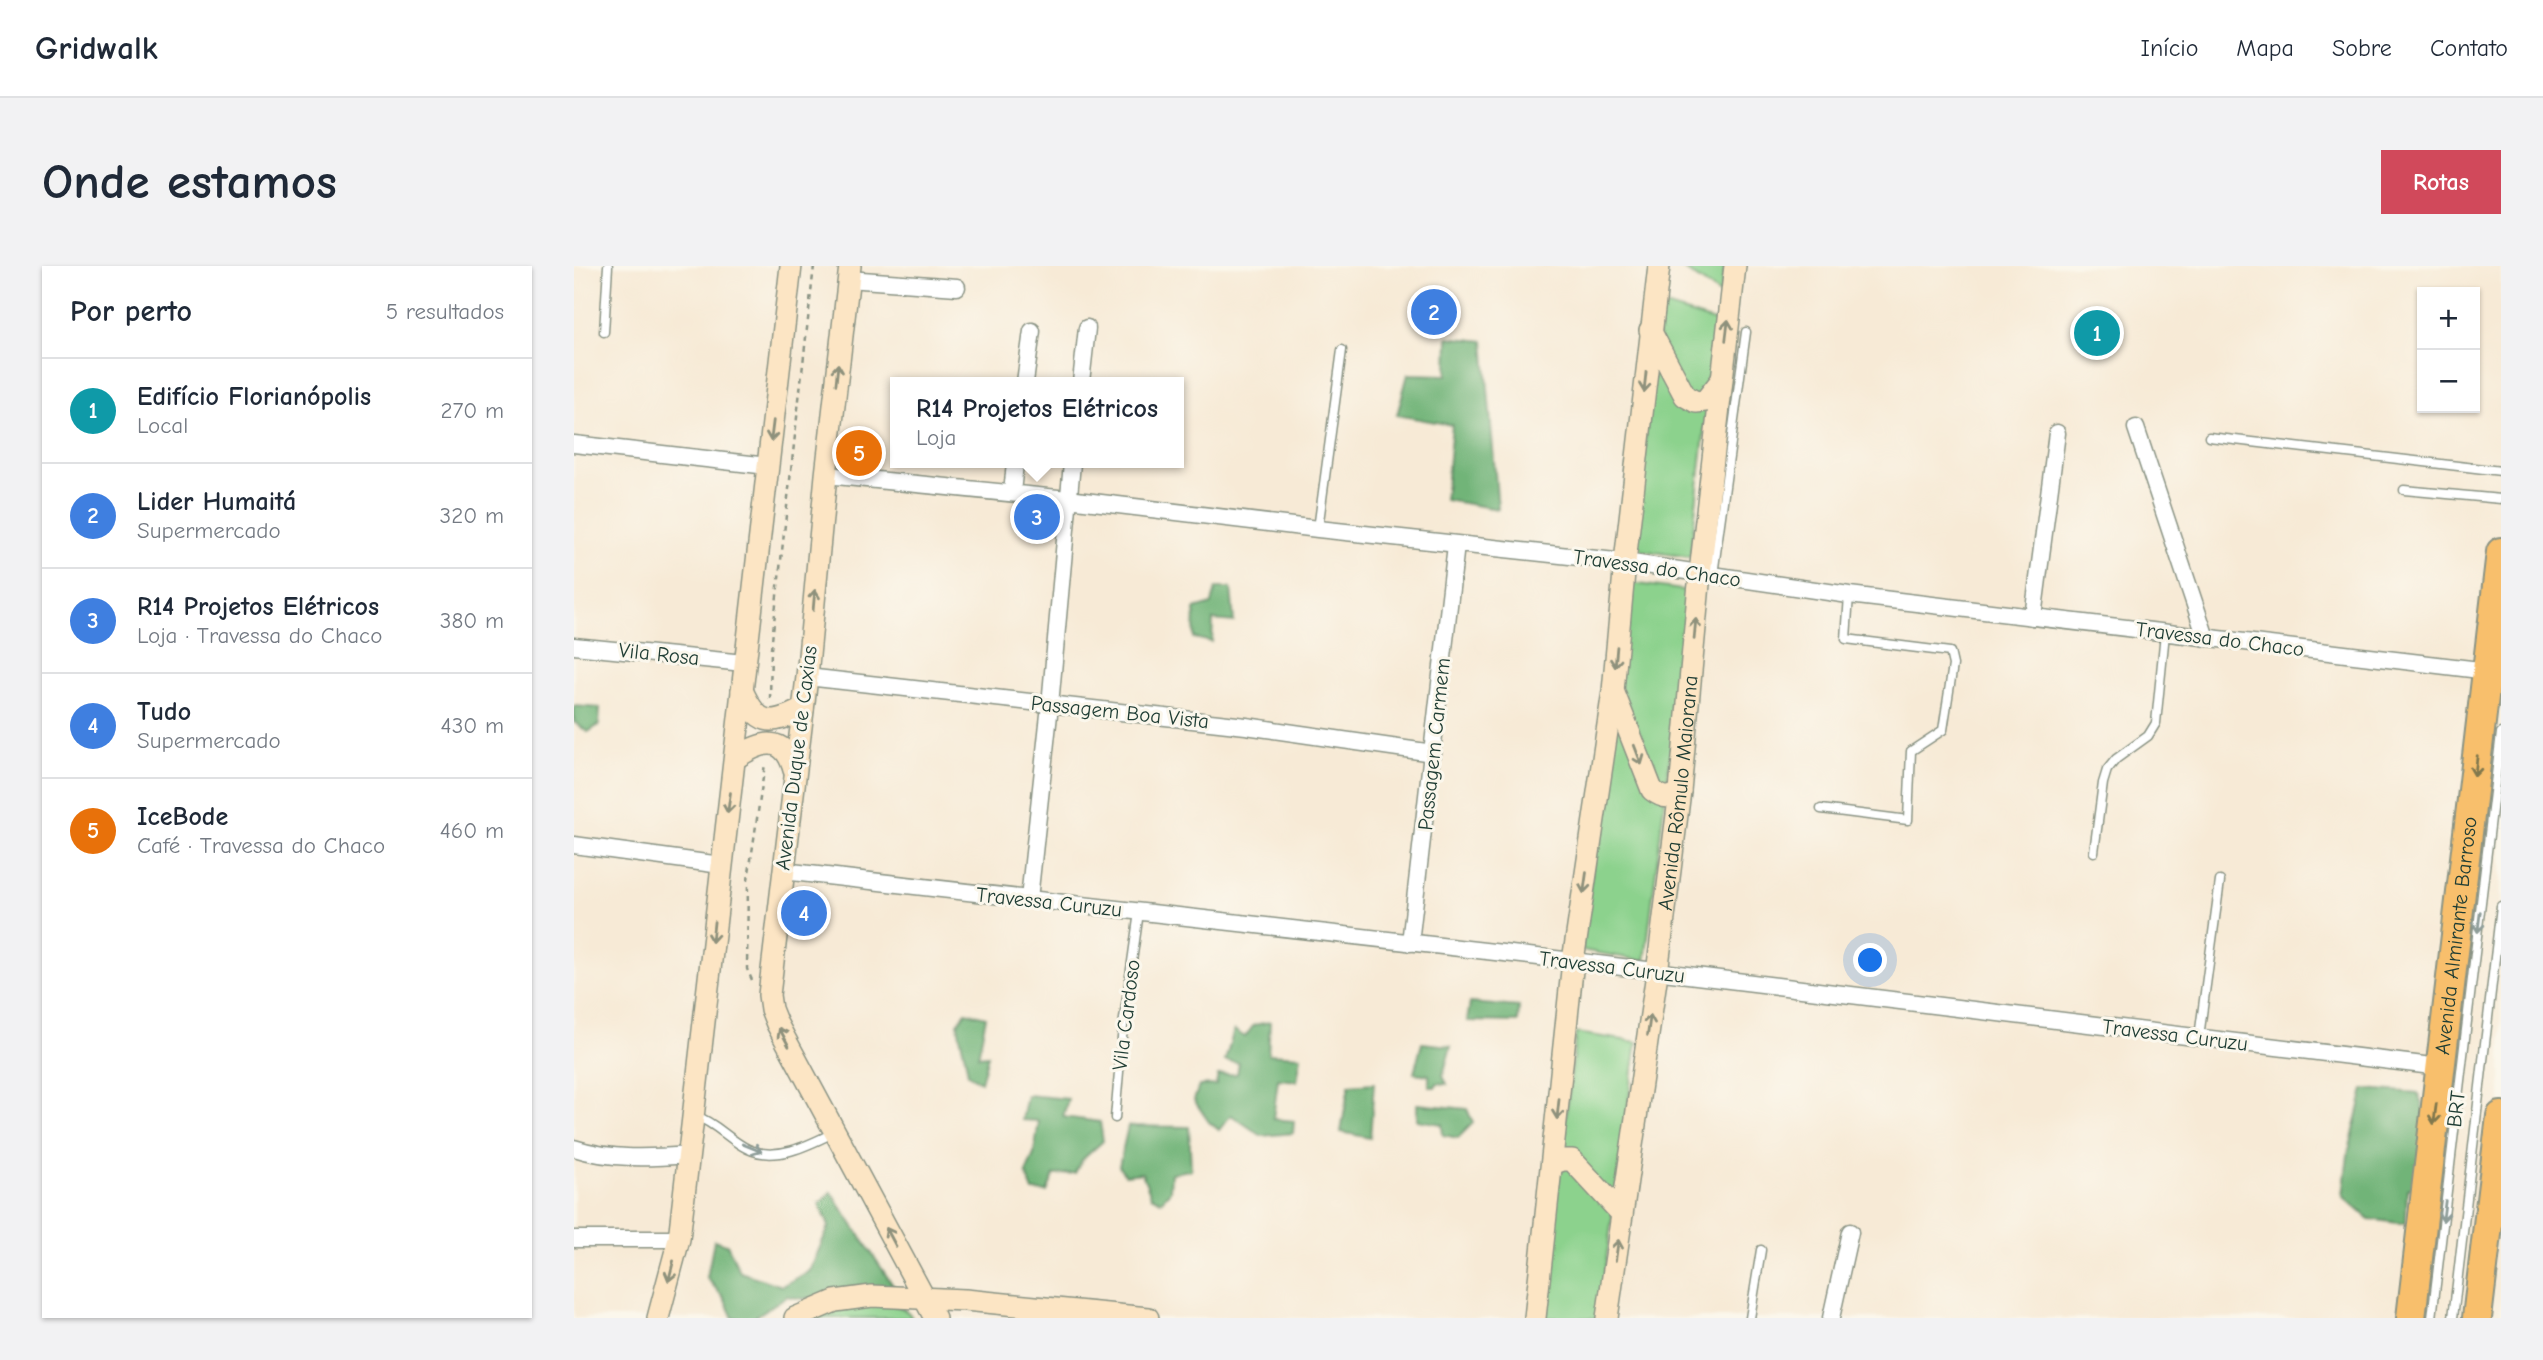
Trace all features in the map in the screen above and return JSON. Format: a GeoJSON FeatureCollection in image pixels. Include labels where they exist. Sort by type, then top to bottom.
{"type":"FeatureCollection","features":[{"type":"Feature","properties":{"kind":"highway","name":"Avenida Almirante Barroso"},"geometry":{"type":"LineString","coordinates":[[2411,1318],[2501,552]]}},
{"type":"Feature","properties":{"kind":"highway"},"geometry":{"type":"LineString","coordinates":[[2477,1318],[2497,1183],[2501,1116]]}},
{"type":"Feature","properties":{"kind":"street"},"geometry":{"type":"LineString","coordinates":[[658,1318],[679,1238],[791,266]]}},
{"type":"Feature","properties":{"kind":"street"},"geometry":{"type":"LineString","coordinates":[[1535,1318],[1573,961],[1613,691],[1659,266]]}},
{"type":"Feature","properties":{"kind":"street","name":"Avenida Rômulo Maiorana"},"geometry":{"type":"LineString","coordinates":[[1607,1318],[1657,973],[1680,791],[1706,574],[1720,382],[1735,266]]}},
{"type":"Feature","properties":{"kind":"street"},"geometry":{"type":"LineString","coordinates":[[849,272],[957,287]]}},
{"type":"Feature","properties":{"kind":"street","name":"Avenida Duque de Caxias"},"geometry":{"type":"LineString","coordinates":[[849,272],[807,677],[769,983],[771,1009],[929,1312]]}},
{"type":"Feature","properties":{"kind":"street"},"geometry":{"type":"LineString","coordinates":[[1082,377],[1087,328]]}},
{"type":"Feature","properties":{"kind":"street"},"geometry":{"type":"LineString","coordinates":[[1650,330],[1685,396],[1696,402],[1705,401],[1720,382]]}},
{"type":"Feature","properties":{"kind":"street"},"geometry":{"type":"LineString","coordinates":[[1026,377],[1032,331]]}},
{"type":"Feature","properties":{"kind":"street"},"geometry":{"type":"LineString","coordinates":[[2136,428],[2206,638]]}},
{"type":"Feature","properties":{"kind":"street"},"geometry":{"type":"LineString","coordinates":[[2033,617],[2057,433]]}},
{"type":"Feature","properties":{"kind":"street"},"geometry":{"type":"LineString","coordinates":[[574,443],[768,466]]}},
{"type":"Feature","properties":{"kind":"street"},"geometry":{"type":"LineString","coordinates":[[1012,493],[1014,468]]}},
{"type":"Feature","properties":{"kind":"street"},"geometry":{"type":"LineString","coordinates":[[1029,900],[1071,468]]}},
{"type":"Feature","properties":{"kind":"street","name":"Travessa do Chaco"},"geometry":{"type":"LineString","coordinates":[[826,475],[1068,499],[1456,545],[1625,562],[1849,595],[2488,671]]}},
{"type":"Feature","properties":{"kind":"street","name":"Passagem Carmem"},"geometry":{"type":"LineString","coordinates":[[1410,943],[1456,545]]}},
{"type":"Feature","properties":{"kind":"street","name":"Vila Rosa"},"geometry":{"type":"LineString","coordinates":[[574,646],[744,663]]}},
{"type":"Feature","properties":{"kind":"street","name":"Passagem Boa Vista"},"geometry":{"type":"LineString","coordinates":[[807,677],[1246,726],[1433,753]]}},
{"type":"Feature","properties":{"kind":"street"},"geometry":{"type":"LineString","coordinates":[[742,690],[750,709],[756,715],[769,720],[784,719],[803,709]]}},
{"type":"Feature","properties":{"kind":"street"},"geometry":{"type":"LineString","coordinates":[[1613,691],[1652,790],[1662,798],[1674,797],[1680,791]]}},
{"type":"Feature","properties":{"kind":"street"},"geometry":{"type":"LineString","coordinates":[[736,758],[753,747],[768,743],[783,747],[790,756],[794,770]]}},
{"type":"Feature","properties":{"kind":"street"},"geometry":{"type":"LineString","coordinates":[[574,845],[720,864]]}},
{"type":"Feature","properties":{"kind":"street","name":"Travessa Curuzu"},"geometry":{"type":"LineString","coordinates":[[783,871],[1573,961],[2440,1067]]}},
{"type":"Feature","properties":{"kind":"street"},"geometry":{"type":"LineString","coordinates":[[574,1148],[593,1153],[643,1158],[689,1155]]}},
{"type":"Feature","properties":{"kind":"street"},"geometry":{"type":"LineString","coordinates":[[1552,1164],[1572,1160],[1622,1213]]}},
{"type":"Feature","properties":{"kind":"street"},"geometry":{"type":"LineString","coordinates":[[1831,1318],[1850,1232]]}},
{"type":"Feature","properties":{"kind":"street"},"geometry":{"type":"LineString","coordinates":[[574,1240],[679,1238]]}},
{"type":"Feature","properties":{"kind":"street"},"geometry":{"type":"LineString","coordinates":[[795,1318],[823,1304],[850,1297],[929,1312],[1148,1318]]}},
{"type":"Feature","properties":{"kind":"lane"},"geometry":{"type":"LineString","coordinates":[[604,332],[608,266]]}},
{"type":"Feature","properties":{"kind":"lane"},"geometry":{"type":"LineString","coordinates":[[1706,574],[1746,332]]}},
{"type":"Feature","properties":{"kind":"lane"},"geometry":{"type":"LineString","coordinates":[[1318,529],[1342,350]]}},
{"type":"Feature","properties":{"kind":"lane"},"geometry":{"type":"LineString","coordinates":[[2209,438],[2501,471]]}},
{"type":"Feature","properties":{"kind":"lane"},"geometry":{"type":"LineString","coordinates":[[2404,490],[2501,499]]}},
{"type":"Feature","properties":{"kind":"lane"},"geometry":{"type":"LineString","coordinates":[[1821,809],[1908,820],[1911,751],[1943,730],[1953,666],[1950,652],[1846,639],[1849,595]]}},
{"type":"Feature","properties":{"kind":"lane"},"geometry":{"type":"LineString","coordinates":[[2094,852],[2107,770],[2116,759],[2148,736],[2156,723],[2160,660],[2165,633]]}},
{"type":"Feature","properties":{"kind":"lane","name":"BRT"},"geometry":{"type":"LineString","coordinates":[[2432,1318],[2501,733]]}},
{"type":"Feature","properties":{"kind":"lane"},"geometry":{"type":"LineString","coordinates":[[2199,1038],[2220,881]]}},
{"type":"Feature","properties":{"kind":"lane","name":"BRT"},"geometry":{"type":"LineString","coordinates":[[2453,1318],[2501,906]]}},
{"type":"Feature","properties":{"kind":"lane","name":"Vila Cardoso"},"geometry":{"type":"LineString","coordinates":[[1115,1118],[1123,1026],[1139,912]]}},
{"type":"Feature","properties":{"kind":"lane"},"geometry":{"type":"LineString","coordinates":[[693,1115],[707,1120],[748,1149],[768,1154],[808,1146],[835,1132]]}},
{"type":"Feature","properties":{"kind":"lane"},"geometry":{"type":"LineString","coordinates":[[1749,1318],[1761,1250]]}},
{"type":"Feature","properties":{"kind":"path"},"geometry":{"type":"LineString","coordinates":[[769,720],[771,649],[814,266]]}},
{"type":"Feature","properties":{"kind":"path"},"geometry":{"type":"LineString","coordinates":[[768,743],[748,880],[747,969],[771,1009]]}},
{"type":"Feature","properties":{"kind":"green space"},"geometry":{"type":"Polygon","coordinates":[[[1679,266],[1725,266],[1720,294],[1679,266]]]}},
{"type":"Feature","properties":{"kind":"green space"},"geometry":{"type":"Polygon","coordinates":[[[1662,305],[1717,322],[1690,557],[1631,549],[1662,305]]]}},
{"type":"Feature","properties":{"kind":"green space"},"geometry":{"type":"Polygon","coordinates":[[[1448,337],[1484,341],[1498,509],[1445,500],[1452,425],[1397,415],[1408,374],[1447,375],[1448,337]]]}},
{"type":"Feature","properties":{"kind":"green space"},"geometry":{"type":"Polygon","coordinates":[[[1631,583],[1690,591],[1645,961],[1581,950],[1631,583]]]}},
{"type":"Feature","properties":{"kind":"green space"},"geometry":{"type":"Polygon","coordinates":[[[1216,588],[1231,588],[1234,622],[1213,620],[1212,642],[1194,638],[1195,609],[1212,604],[1216,588]]]}},
{"type":"Feature","properties":{"kind":"green space"},"geometry":{"type":"Polygon","coordinates":[[[574,706],[600,708],[599,725],[588,732],[574,722],[574,706]]]}},
{"type":"Feature","properties":{"kind":"green space"},"geometry":{"type":"Polygon","coordinates":[[[1470,1003],[1519,1007],[1518,1022],[1467,1021],[1470,1003]]]}},
{"type":"Feature","properties":{"kind":"green space"},"geometry":{"type":"Polygon","coordinates":[[[966,1012],[986,1017],[978,1056],[988,1055],[981,1082],[968,1074],[958,1023],[966,1012]]]}},
{"type":"Feature","properties":{"kind":"green space"},"geometry":{"type":"Polygon","coordinates":[[[1270,1022],[1268,1054],[1301,1056],[1297,1081],[1278,1079],[1273,1119],[1294,1121],[1293,1133],[1262,1136],[1231,1115],[1219,1130],[1209,1122],[1194,1100],[1199,1086],[1216,1085],[1218,1075],[1237,1074],[1239,1063],[1225,1061],[1234,1030],[1245,1037],[1254,1025],[1270,1022]]]}},
{"type":"Feature","properties":{"kind":"green space"},"geometry":{"type":"Polygon","coordinates":[[[1576,1033],[1637,1042],[1598,1318],[1541,1318],[1576,1033]]]}},
{"type":"Feature","properties":{"kind":"green space"},"geometry":{"type":"Polygon","coordinates":[[[1422,1043],[1451,1046],[1443,1075],[1447,1084],[1437,1083],[1435,1087],[1429,1087],[1429,1075],[1414,1073],[1422,1043]]]}},
{"type":"Feature","properties":{"kind":"green space"},"geometry":{"type":"Polygon","coordinates":[[[1374,1083],[1370,1138],[1341,1132],[1349,1085],[1374,1083]]]}},
{"type":"Feature","properties":{"kind":"green space"},"geometry":{"type":"Polygon","coordinates":[[[2364,1089],[2418,1093],[2424,1110],[2421,1188],[2407,1189],[2406,1224],[2369,1219],[2343,1196],[2348,1155],[2364,1089]]]}},
{"type":"Feature","properties":{"kind":"green space"},"geometry":{"type":"Polygon","coordinates":[[[1027,1095],[1068,1099],[1063,1117],[1100,1122],[1103,1141],[1082,1160],[1075,1173],[1054,1175],[1047,1192],[1033,1191],[1026,1173],[1034,1154],[1039,1121],[1022,1120],[1027,1095]]]}},
{"type":"Feature","properties":{"kind":"green space"},"geometry":{"type":"Polygon","coordinates":[[[1417,1104],[1467,1109],[1473,1123],[1458,1138],[1443,1135],[1442,1124],[1417,1120],[1417,1104]]]}},
{"type":"Feature","properties":{"kind":"green space"},"geometry":{"type":"Polygon","coordinates":[[[1128,1126],[1189,1127],[1191,1170],[1171,1173],[1170,1191],[1161,1201],[1151,1196],[1142,1173],[1125,1175],[1119,1166],[1128,1126]]]}},
{"type":"Feature","properties":{"kind":"green space"},"geometry":{"type":"Polygon","coordinates":[[[831,1192],[894,1287],[803,1299],[787,1296],[753,1318],[733,1318],[724,1298],[707,1278],[714,1240],[727,1244],[740,1272],[782,1286],[810,1271],[829,1226],[819,1204],[831,1192]]]}},
{"type":"Feature","properties":{"kind":"green space"},"geometry":{"type":"Polygon","coordinates":[[[851,1303],[894,1305],[908,1312],[912,1318],[807,1318],[851,1303]]]}},
{"type":"Feature","properties":{"kind":"place","name":"Lider Humaitá"},"geometry":{"type":"Point","coordinates":[1434,312]}},
{"type":"Feature","properties":{"kind":"place","name":"Edifício Florianópolis"},"geometry":{"type":"Point","coordinates":[2097,333]}},
{"type":"Feature","properties":{"kind":"place","name":"IceBode"},"geometry":{"type":"Point","coordinates":[859,453]}},
{"type":"Feature","properties":{"kind":"place","name":"R14 Projetos Elétricos"},"geometry":{"type":"Point","coordinates":[1037,517]}},
{"type":"Feature","properties":{"kind":"place","name":"Tudo"},"geometry":{"type":"Point","coordinates":[804,913]}}]}
